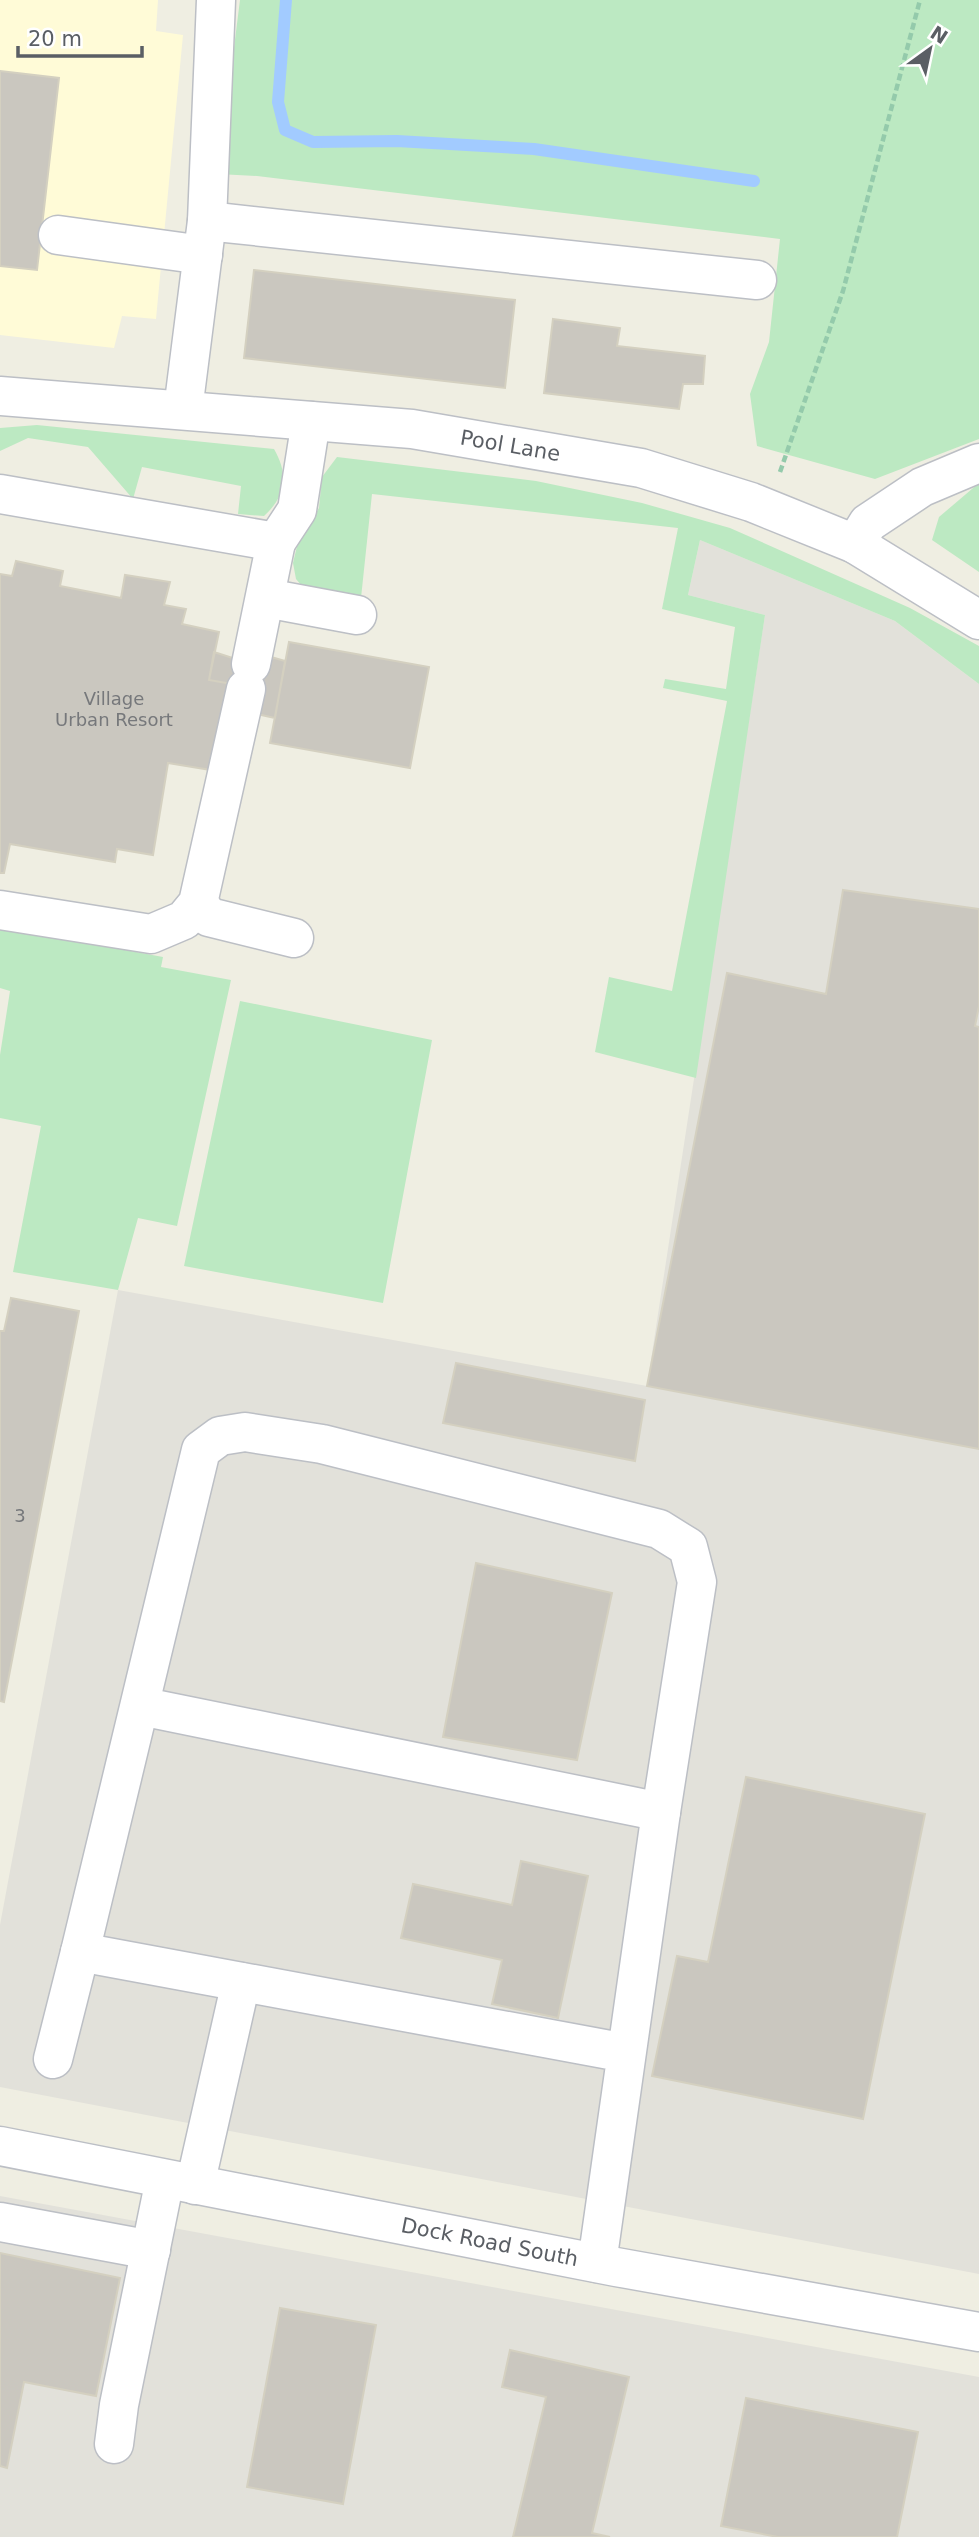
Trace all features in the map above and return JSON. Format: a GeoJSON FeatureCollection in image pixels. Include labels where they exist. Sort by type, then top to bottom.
{"type":"FeatureCollection","features":[{"type":"Feature","properties":{"kind":"street"},"geometry":{"type":"LineString","coordinates":[[183,410],[204,238],[216,0]]}},
{"type":"Feature","properties":{"kind":"street"},"geometry":{"type":"LineString","coordinates":[[58,235],[204,238],[757,280]]}},
{"type":"Feature","properties":{"kind":"street","name":"Pool Lane"},"geometry":{"type":"LineString","coordinates":[[0,396],[412,429],[641,468],[767,509],[855,544],[979,620]]}},
{"type":"Feature","properties":{"kind":"street"},"geometry":{"type":"LineString","coordinates":[[0,910],[151,934],[184,920],[198,903],[276,542],[297,510],[311,421]]}},
{"type":"Feature","properties":{"kind":"street"},"geometry":{"type":"LineString","coordinates":[[855,544],[868,523],[922,487],[979,463]]}},
{"type":"Feature","properties":{"kind":"street"},"geometry":{"type":"LineString","coordinates":[[0,494],[276,542]]}},
{"type":"Feature","properties":{"kind":"street"},"geometry":{"type":"LineString","coordinates":[[266,598],[357,615]]}},
{"type":"Feature","properties":{"kind":"street"},"geometry":{"type":"LineString","coordinates":[[198,903],[209,917],[294,938]]}},
{"type":"Feature","properties":{"kind":"street"},"geometry":{"type":"LineString","coordinates":[[52,2059],[201,1450],[220,1436],[246,1432],[322,1444],[659,1529],[688,1547],[697,1582],[661,1812],[597,2263]]}},
{"type":"Feature","properties":{"kind":"street"},"geometry":{"type":"LineString","coordinates":[[140,1706],[661,1812]]}},
{"type":"Feature","properties":{"kind":"street"},"geometry":{"type":"LineString","coordinates":[[80,1952],[626,2053]]}},
{"type":"Feature","properties":{"kind":"street"},"geometry":{"type":"LineString","coordinates":[[114,2444],[119,2405],[151,2250],[180,2182],[241,1982]]}},
{"type":"Feature","properties":{"kind":"street","name":"Dock Road South"},"geometry":{"type":"LineString","coordinates":[[0,2146],[597,2263],[979,2332]]}},
{"type":"Feature","properties":{"kind":"street"},"geometry":{"type":"LineString","coordinates":[[0,2222],[151,2250]]}},
{"type":"Feature","properties":{"kind":"path"},"geometry":{"type":"LineString","coordinates":[[767,509],[843,291],[920,0]]}},
{"type":"Feature","properties":{"kind":"shaded area"},"geometry":{"type":"Polygon","coordinates":[[[0,0],[158,0],[156,31],[183,35],[156,319],[122,316],[114,348],[0,335],[0,0]]]}},
{"type":"Feature","properties":{"kind":"shaded area"},"geometry":{"type":"Polygon","coordinates":[[[700,540],[895,621],[979,684],[979,2274],[0,2087],[0,1925],[118,1290],[647,1386],[765,615],[688,595],[700,540]]]}},
{"type":"Feature","properties":{"kind":"shaded area"},"geometry":{"type":"Polygon","coordinates":[[[0,2196],[979,2377],[979,2537],[0,2537],[0,2196]]]}},
{"type":"Feature","properties":{"kind":"green space"},"geometry":{"type":"Polygon","coordinates":[[[240,0],[979,0],[979,439],[875,479],[757,446],[750,394],[769,342],[780,239],[257,176],[218,174],[240,0]]]}},
{"type":"Feature","properties":{"kind":"green space"},"geometry":{"type":"Polygon","coordinates":[[[37,425],[274,449],[282,468],[281,493],[264,516],[238,514],[241,486],[142,467],[133,499],[88,447],[28,438],[0,451],[0,428],[37,425]]]}},
{"type":"Feature","properties":{"kind":"green space"},"geometry":{"type":"Polygon","coordinates":[[[337,457],[536,481],[642,503],[730,528],[910,608],[979,646],[979,684],[895,621],[700,540],[688,595],[765,615],[696,1078],[595,1052],[609,977],[672,991],[727,701],[663,688],[665,679],[726,689],[735,627],[662,609],[678,528],[372,494],[361,598],[307,592],[296,579],[293,563],[298,542],[319,508],[322,477],[337,457]]]}},
{"type":"Feature","properties":{"kind":"green space"},"geometry":{"type":"Polygon","coordinates":[[[979,483],[979,572],[932,540],[939,517],[979,483]]]}},
{"type":"Feature","properties":{"kind":"green space"},"geometry":{"type":"Polygon","coordinates":[[[0,927],[163,957],[161,967],[231,980],[177,1226],[138,1218],[118,1290],[13,1272],[41,1126],[0,1118],[0,1055],[10,991],[0,988],[0,927]]]}},
{"type":"Feature","properties":{"kind":"green space"},"geometry":{"type":"Polygon","coordinates":[[[240,1001],[432,1040],[383,1303],[184,1266],[240,1001]]]}},
{"type":"Feature","properties":{"kind":"building"},"geometry":{"type":"Polygon","coordinates":[[[0,71],[59,78],[37,270],[0,266],[0,71]]]}},
{"type":"Feature","properties":{"kind":"building"},"geometry":{"type":"Polygon","coordinates":[[[254,270],[515,300],[505,388],[244,358],[254,270]]]}},
{"type":"Feature","properties":{"kind":"building"},"geometry":{"type":"Polygon","coordinates":[[[553,319],[620,328],[617,346],[705,356],[703,384],[683,384],[679,409],[544,393],[553,319]]]}},
{"type":"Feature","properties":{"kind":"building"},"geometry":{"type":"Polygon","coordinates":[[[16,561],[63,571],[60,586],[121,598],[125,575],[170,582],[164,605],[186,609],[182,624],[219,632],[209,680],[232,684],[217,771],[168,763],[153,855],[117,849],[115,862],[10,844],[4,873],[0,873],[0,574],[12,576],[16,561]]]}},
{"type":"Feature","properties":{"kind":"building"},"geometry":{"type":"Polygon","coordinates":[[[289,642],[429,667],[410,768],[270,743],[289,642]]]}},
{"type":"Feature","properties":{"kind":"building"},"geometry":{"type":"Polygon","coordinates":[[[214,652],[251,664],[268,656],[285,661],[275,718],[257,714],[232,684],[209,680],[214,652]]]}},
{"type":"Feature","properties":{"kind":"building"},"geometry":{"type":"Polygon","coordinates":[[[843,890],[979,909],[979,1006],[975,1026],[979,1027],[979,1449],[647,1386],[727,973],[826,994],[843,890]]]}},
{"type":"Feature","properties":{"kind":"building"},"geometry":{"type":"Polygon","coordinates":[[[11,1298],[79,1311],[4,1702],[0,1701],[0,1331],[4,1331],[11,1298]]]}},
{"type":"Feature","properties":{"kind":"building"},"geometry":{"type":"Polygon","coordinates":[[[456,1363],[645,1400],[635,1461],[443,1423],[456,1363]]]}},
{"type":"Feature","properties":{"kind":"building"},"geometry":{"type":"Polygon","coordinates":[[[476,1563],[612,1593],[577,1760],[443,1737],[476,1563]]]}},
{"type":"Feature","properties":{"kind":"building"},"geometry":{"type":"Polygon","coordinates":[[[746,1777],[925,1814],[863,2119],[652,2076],[677,1956],[708,1962],[746,1777]]]}},
{"type":"Feature","properties":{"kind":"building"},"geometry":{"type":"Polygon","coordinates":[[[521,1861],[588,1876],[558,2018],[492,2004],[502,1960],[401,1938],[413,1884],[512,1905],[521,1861]]]}},
{"type":"Feature","properties":{"kind":"building"},"geometry":{"type":"Polygon","coordinates":[[[0,2253],[120,2278],[96,2396],[24,2382],[7,2468],[0,2466],[0,2253]]]}},
{"type":"Feature","properties":{"kind":"building"},"geometry":{"type":"Polygon","coordinates":[[[280,2308],[376,2325],[343,2504],[247,2487],[280,2308]]]}},
{"type":"Feature","properties":{"kind":"building"},"geometry":{"type":"Polygon","coordinates":[[[510,2350],[629,2377],[592,2533],[610,2537],[513,2537],[546,2397],[502,2387],[510,2350]]]}},
{"type":"Feature","properties":{"kind":"building"},"geometry":{"type":"Polygon","coordinates":[[[746,2398],[918,2432],[897,2537],[778,2537],[721,2526],[746,2398]]]}},
{"type":"Feature","properties":{"kind":"waterway"},"geometry":{"type":"LineString","coordinates":[[286,0],[278,102],[285,130],[313,142],[397,141],[534,149],[754,181]]}}]}
